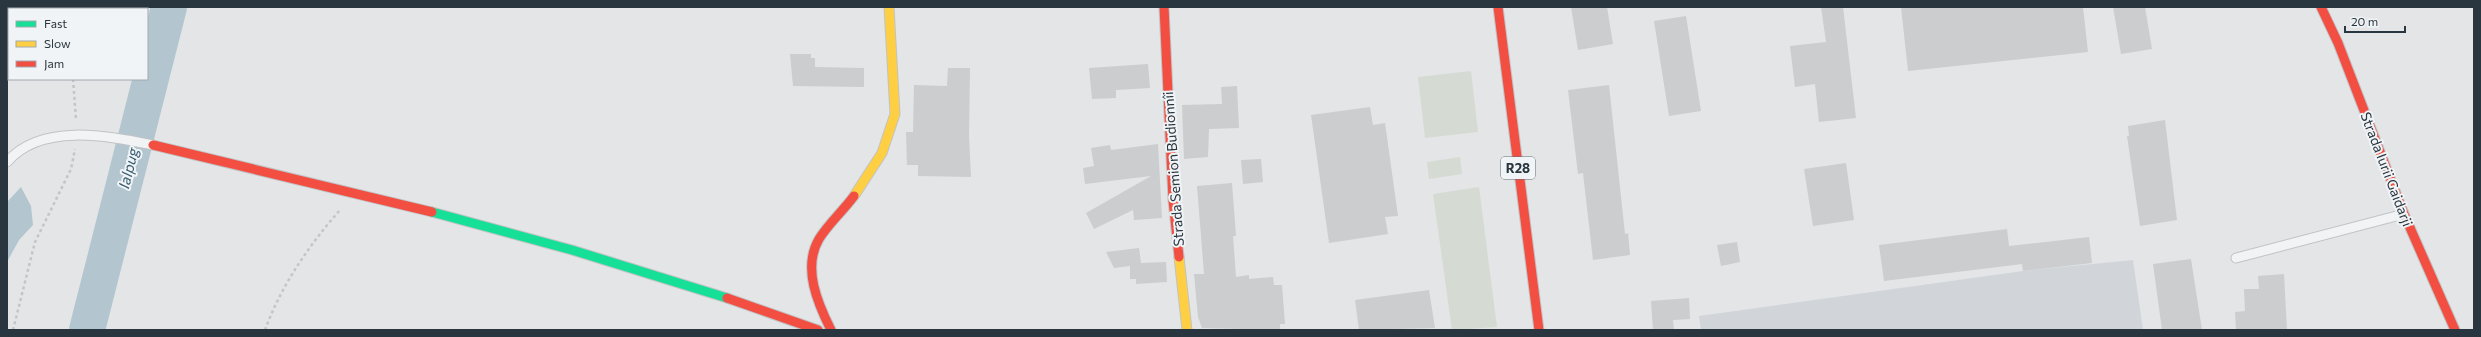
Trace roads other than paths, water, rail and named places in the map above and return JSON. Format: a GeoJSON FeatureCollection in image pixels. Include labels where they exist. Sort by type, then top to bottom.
{"type":"FeatureCollection","features":[{"type":"Feature","properties":{"kind":"street"},"geometry":{"type":"LineString","coordinates":[[831,330],[822,313],[814,285],[813,258],[816,245],[824,231],[876,166],[893,129],[895,114],[889,7]]}},
{"type":"Feature","properties":{"kind":"street","name":"Strada Semion Budionnîi"},"geometry":{"type":"LineString","coordinates":[[1164,7],[1173,200],[1187,330]]}},
{"type":"Feature","properties":{"kind":"street","name":"R28"},"geometry":{"type":"LineString","coordinates":[[1498,7],[1539,330]]}},
{"type":"Feature","properties":{"kind":"street","name":"Strada Iurii Gaidarji"},"geometry":{"type":"LineString","coordinates":[[2322,7],[2338,43],[2404,214],[2455,330]]}},
{"type":"Feature","properties":{"kind":"street"},"geometry":{"type":"LineString","coordinates":[[153,145],[357,192],[517,235],[636,271],[818,330]]}},
{"type":"Feature","properties":{"kind":"lane"},"geometry":{"type":"LineString","coordinates":[[7,162],[14,153],[46,139],[77,135],[119,138],[153,145]]}},
{"type":"Feature","properties":{"kind":"lane"},"geometry":{"type":"LineString","coordinates":[[2236,258],[2404,214]]}},
{"type":"Feature","properties":{"kind":"water"},"geometry":{"type":"Polygon","coordinates":[[[21,187],[31,206],[33,225],[19,240],[7,262],[7,202],[21,187]]]}},
{"type":"Feature","properties":{"kind":"waterway","name":"Ialpug"},"geometry":{"type":"LineString","coordinates":[[87,330],[169,7]]}}]}
